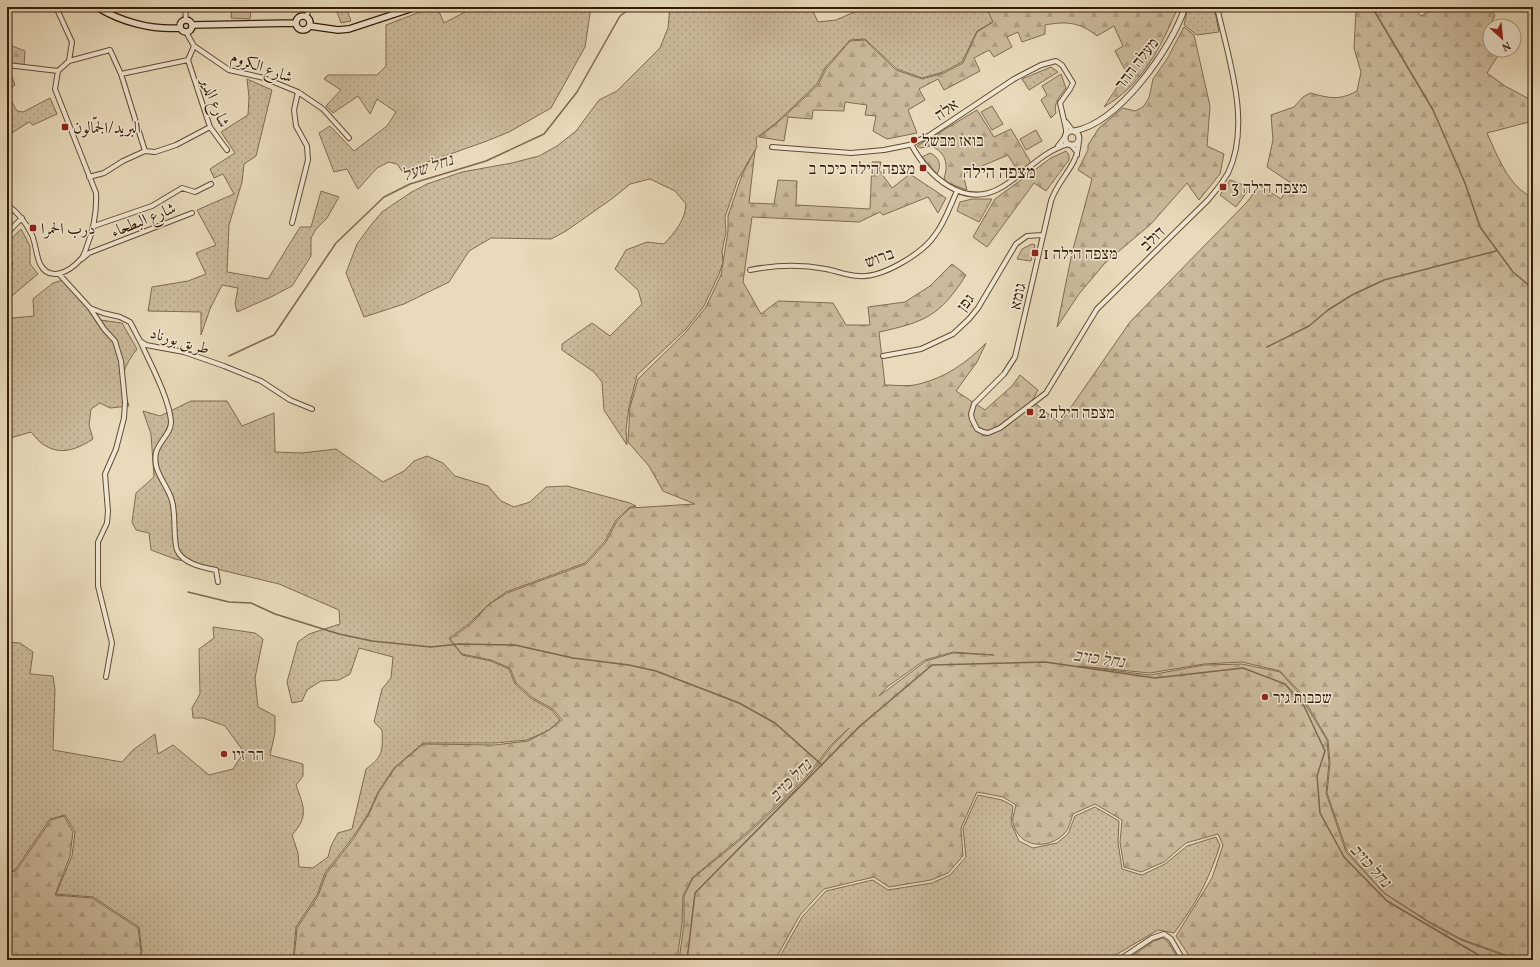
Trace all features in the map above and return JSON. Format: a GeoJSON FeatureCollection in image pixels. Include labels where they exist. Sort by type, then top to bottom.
{"type":"FeatureCollection","features":[{"type":"Feature","properties":{"kind":"main road"},"geometry":{"type":"LineString","coordinates":[[97,7],[114,16],[146,26],[162,29],[180,28],[186,32],[191,29],[192,25]]}},
{"type":"Feature","properties":{"kind":"main road"},"geometry":{"type":"LineString","coordinates":[[295,23],[298,29],[303,31],[310,26],[338,30],[349,29],[416,7]]}},
{"type":"Feature","properties":{"kind":"main road"},"geometry":{"type":"LineString","coordinates":[[295,23],[299,17],[306,17],[310,21],[310,26]]}},
{"type":"Feature","properties":{"kind":"main road"},"geometry":{"type":"LineString","coordinates":[[180,28],[181,22],[186,20],[192,25],[295,23]]}},
{"type":"Feature","properties":{"kind":"street"},"geometry":{"type":"LineString","coordinates":[[56,7],[72,42],[69,61]]}},
{"type":"Feature","properties":{"kind":"street"},"geometry":{"type":"LineString","coordinates":[[185,7],[186,20]]}},
{"type":"Feature","properties":{"kind":"street"},"geometry":{"type":"LineString","coordinates":[[306,17],[310,7]]}},
{"type":"Feature","properties":{"kind":"street","name":"מעלה ההר"},"geometry":{"type":"LineString","coordinates":[[1070,144],[1076,144],[1079,138],[1092,124],[1126,99],[1148,74],[1169,43],[1185,7]]}},
{"type":"Feature","properties":{"kind":"street","name":"דולב"},"geometry":{"type":"LineString","coordinates":[[977,429],[988,433],[1000,428],[1043,396],[1057,377],[1097,309],[1208,200],[1223,181],[1233,159],[1238,119],[1236,95],[1217,7]]}},
{"type":"Feature","properties":{"kind":"street","name":"شارع الكروم"},"geometry":{"type":"LineString","coordinates":[[186,32],[194,46],[229,70],[264,78],[298,92],[323,109],[349,138]]}},
{"type":"Feature","properties":{"kind":"street","name":"شارع الدير"},"geometry":{"type":"LineString","coordinates":[[194,46],[188,60],[210,127],[227,150]]}},
{"type":"Feature","properties":{"kind":"street"},"geometry":{"type":"LineString","coordinates":[[82,258],[94,226],[97,211],[96,193],[56,89],[58,71],[69,61],[110,50],[121,74],[145,151]]}},
{"type":"Feature","properties":{"kind":"street","name":"شارع الدير"},"geometry":{"type":"LineString","coordinates":[[121,74],[188,60]]}},
{"type":"Feature","properties":{"kind":"street","name":"אלה"},"geometry":{"type":"LineString","coordinates":[[772,147],[851,153],[884,150],[911,144],[930,135],[1002,86],[1050,62],[1059,61],[1073,83],[1060,103],[1066,129],[1065,135]]}},
{"type":"Feature","properties":{"kind":"street"},"geometry":{"type":"LineString","coordinates":[[7,65],[58,71]]}},
{"type":"Feature","properties":{"kind":"street"},"geometry":{"type":"LineString","coordinates":[[292,222],[308,160],[306,146],[296,126],[294,110],[298,92]]}},
{"type":"Feature","properties":{"kind":"street","name":"אלה"},"geometry":{"type":"LineString","coordinates":[[1064,118],[1073,130]]}},
{"type":"Feature","properties":{"kind":"street","name":"מעלה ההר"},"geometry":{"type":"LineString","coordinates":[[1065,135],[1073,130],[1092,124]]}},
{"type":"Feature","properties":{"kind":"street"},"geometry":{"type":"LineString","coordinates":[[89,177],[104,173],[123,161],[145,151],[155,152],[176,145],[210,127]]}},
{"type":"Feature","properties":{"kind":"street"},"geometry":{"type":"LineString","coordinates":[[1073,130],[1079,138],[1077,158]]}},
{"type":"Feature","properties":{"kind":"street"},"geometry":{"type":"LineString","coordinates":[[1055,149],[1065,135],[1076,152],[1077,158]]}},
{"type":"Feature","properties":{"kind":"street"},"geometry":{"type":"LineString","coordinates":[[911,144],[920,159],[936,177],[957,191],[979,194],[998,190],[1055,149],[1070,144]]}},
{"type":"Feature","properties":{"kind":"street","name":"גומא"},"geometry":{"type":"LineString","coordinates":[[977,429],[971,414],[974,404],[1004,374],[1015,357],[1042,235],[1054,193],[1077,158]]}},
{"type":"Feature","properties":{"kind":"street"},"geometry":{"type":"LineString","coordinates":[[94,226],[152,206],[182,188],[195,192],[211,184]]}},
{"type":"Feature","properties":{"kind":"street","name":"ברוש"},"geometry":{"type":"LineString","coordinates":[[750,270],[771,266],[798,265],[859,276],[885,270],[908,259],[929,243],[939,230],[957,191]]}},
{"type":"Feature","properties":{"kind":"street"},"geometry":{"type":"LineString","coordinates":[[7,205],[22,218],[31,234],[41,266],[50,274],[59,274]]}},
{"type":"Feature","properties":{"kind":"street","name":"شارع البطحاء"},"geometry":{"type":"LineString","coordinates":[[59,274],[73,267],[89,253],[192,213]]}},
{"type":"Feature","properties":{"kind":"street"},"geometry":{"type":"LineString","coordinates":[[7,234],[22,218]]}},
{"type":"Feature","properties":{"kind":"street","name":"גפן"},"geometry":{"type":"LineString","coordinates":[[883,356],[921,349],[953,334],[978,308],[1016,244],[1027,236],[1042,235]]}},
{"type":"Feature","properties":{"kind":"street","name":"طريق بورناد"},"geometry":{"type":"LineString","coordinates":[[59,274],[90,308],[120,317],[130,322],[140,341],[146,345],[184,352],[224,366],[261,381],[290,400],[312,409]]}},
{"type":"Feature","properties":{"kind":"street"},"geometry":{"type":"LineString","coordinates":[[90,308],[104,329],[115,341],[121,361],[125,402],[124,418],[116,449],[105,474],[108,511],[107,523],[98,542],[98,586],[112,643],[106,677]]}},
{"type":"Feature","properties":{"kind":"street"},"geometry":{"type":"LineString","coordinates":[[140,341],[165,400],[171,422],[168,432],[156,453],[156,465],[172,501],[177,550],[185,559],[199,567],[216,570],[218,582]]}},
{"type":"Feature","properties":{"kind":"street"},"geometry":{"type":"LineString","coordinates":[[1119,960],[1152,938],[1164,934],[1172,939],[1183,960]]}},
{"type":"Feature","properties":{"kind":"green space"},"geometry":{"type":"Polygon","coordinates":[[[232,7],[251,7],[250,19],[231,18],[232,7]]]}},
{"type":"Feature","properties":{"kind":"green space"},"geometry":{"type":"Polygon","coordinates":[[[335,7],[346,7],[351,21],[341,23],[335,7]]]}},
{"type":"Feature","properties":{"kind":"green space"},"geometry":{"type":"Polygon","coordinates":[[[433,7],[437,7],[444,23],[465,12],[463,7],[591,7],[585,47],[551,108],[509,132],[402,171],[397,164],[389,162],[377,168],[358,189],[347,169],[334,172],[319,133],[330,126],[354,151],[387,126],[396,112],[377,99],[370,114],[358,96],[333,113],[326,106],[341,90],[324,79],[328,75],[377,75],[386,66],[386,25],[433,7]]]}},
{"type":"Feature","properties":{"kind":"green space"},"geometry":{"type":"Polygon","coordinates":[[[670,7],[811,7],[818,22],[836,20],[866,7],[1018,7],[977,31],[962,62],[943,72],[922,78],[897,69],[865,39],[850,40],[825,68],[817,84],[777,122],[756,138],[757,147],[738,179],[725,217],[726,232],[722,251],[723,262],[719,274],[704,306],[686,329],[637,375],[629,407],[626,429],[627,445],[604,410],[602,382],[594,372],[562,350],[562,344],[592,323],[610,336],[642,304],[638,290],[615,269],[626,250],[647,242],[664,244],[676,231],[684,216],[686,204],[675,191],[650,179],[630,184],[613,198],[566,231],[551,239],[491,238],[469,251],[449,282],[404,304],[364,317],[346,273],[357,244],[371,225],[382,212],[410,193],[427,184],[462,172],[512,163],[539,156],[557,146],[576,131],[599,100],[617,91],[660,48],[668,28],[670,7]]]}},
{"type":"Feature","properties":{"kind":"green space"},"geometry":{"type":"Polygon","coordinates":[[[986,7],[1178,7],[1165,36],[1140,76],[1118,98],[1104,107],[1121,81],[1125,70],[1115,51],[1123,46],[1114,26],[1097,36],[1079,25],[1060,23],[1045,25],[1045,34],[1022,42],[1018,32],[1007,37],[1012,47],[994,57],[989,50],[974,58],[980,71],[944,90],[938,79],[919,89],[925,100],[908,110],[917,133],[887,139],[873,131],[876,116],[865,115],[867,105],[845,102],[844,111],[813,110],[812,119],[788,117],[784,141],[759,137],[777,123],[818,85],[826,69],[850,41],[865,40],[896,70],[922,79],[944,73],[963,63],[977,32],[993,22],[986,7]]]}},
{"type":"Feature","properties":{"kind":"green space"},"geometry":{"type":"Polygon","coordinates":[[[1188,7],[1214,7],[1219,32],[1197,35],[1184,25],[1188,7]]]}},
{"type":"Feature","properties":{"kind":"green space"},"geometry":{"type":"Polygon","coordinates":[[[1354,7],[1413,7],[1421,16],[1436,7],[1487,7],[1495,15],[1494,18],[1482,18],[1482,58],[1496,58],[1487,73],[1505,86],[1533,101],[1533,121],[1487,133],[1510,178],[1524,193],[1533,198],[1533,959],[1514,958],[1461,939],[1428,921],[1384,893],[1428,922],[1461,940],[1514,959],[1533,960],[1192,960],[1176,936],[1212,878],[1223,845],[1218,834],[1186,843],[1164,862],[1141,872],[1124,867],[1120,842],[1122,820],[1095,804],[1073,814],[1067,830],[1057,839],[1050,843],[1035,844],[1021,838],[1016,831],[1013,823],[1013,816],[1016,805],[1003,797],[977,792],[961,828],[963,856],[948,873],[931,880],[889,887],[874,877],[824,889],[800,915],[775,960],[679,960],[684,924],[684,896],[693,878],[745,836],[805,781],[831,747],[849,728],[830,746],[804,780],[744,835],[692,878],[683,896],[682,924],[677,960],[294,960],[297,928],[318,896],[326,874],[354,838],[369,814],[379,792],[395,768],[423,744],[495,745],[528,741],[549,730],[562,720],[553,709],[533,698],[516,683],[510,668],[491,660],[462,654],[450,639],[472,623],[488,605],[507,593],[586,564],[606,542],[617,521],[630,508],[695,504],[663,491],[649,466],[628,442],[630,407],[638,379],[685,333],[706,307],[721,275],[728,231],[728,216],[742,175],[755,150],[749,203],[774,204],[778,180],[797,181],[796,205],[870,209],[872,162],[881,162],[879,170],[892,188],[910,174],[946,198],[938,213],[928,197],[883,215],[880,212],[859,222],[752,217],[743,282],[761,314],[778,301],[833,303],[846,325],[870,325],[868,307],[905,302],[930,286],[952,264],[966,275],[948,300],[930,315],[920,320],[908,325],[879,332],[885,385],[915,385],[938,378],[964,363],[986,343],[977,362],[956,391],[985,410],[1012,386],[1020,375],[1038,390],[1032,401],[1060,423],[1130,322],[1247,202],[1260,185],[1281,199],[1291,183],[1267,167],[1273,140],[1271,115],[1294,107],[1303,97],[1310,93],[1334,98],[1357,91],[1361,72],[1354,48],[1356,10],[1354,7]],[[953,652],[925,660],[887,687],[879,696],[926,661],[953,653],[994,655],[953,652]],[[1242,662],[1204,664],[1150,673],[1078,666],[1150,675],[1204,665],[1242,664],[1280,672],[1298,692],[1327,740],[1329,763],[1326,793],[1346,852],[1384,893],[1347,851],[1327,793],[1330,763],[1328,740],[1299,691],[1280,671],[1242,662]]]}},
{"type":"Feature","properties":{"kind":"green space"},"geometry":{"type":"Polygon","coordinates":[[[1184,27],[1194,35],[1210,106],[1207,146],[1224,154],[1220,174],[1199,200],[1187,183],[1151,224],[1105,263],[1079,294],[1057,327],[1072,253],[1092,179],[1078,170],[1088,150],[1088,145],[1099,128],[1123,108],[1135,111],[1143,107],[1149,98],[1153,79],[1167,59],[1184,27]]]}},
{"type":"Feature","properties":{"kind":"green space"},"geometry":{"type":"Polygon","coordinates":[[[7,44],[25,51],[24,66],[7,64],[7,44]]]}},
{"type":"Feature","properties":{"kind":"green space"},"geometry":{"type":"Polygon","coordinates":[[[1051,67],[1058,72],[1029,90],[1022,79],[1051,67]]]}},
{"type":"Feature","properties":{"kind":"green space"},"geometry":{"type":"Polygon","coordinates":[[[7,69],[9,69],[15,85],[7,91],[7,69]]]}},
{"type":"Feature","properties":{"kind":"green space"},"geometry":{"type":"Polygon","coordinates":[[[1061,74],[1066,88],[1056,103],[1056,113],[1051,118],[1041,100],[1047,95],[1042,86],[1061,74]]]}},
{"type":"Feature","properties":{"kind":"green space"},"geometry":{"type":"Polygon","coordinates":[[[247,79],[272,90],[256,156],[244,164],[242,182],[229,225],[227,272],[268,279],[300,227],[311,227],[321,191],[339,197],[327,218],[316,229],[311,238],[311,256],[292,286],[237,312],[235,304],[238,288],[222,285],[210,309],[201,335],[201,312],[148,311],[152,287],[188,281],[206,274],[196,253],[216,245],[197,210],[234,194],[223,174],[214,178],[210,169],[235,153],[221,132],[248,115],[249,97],[247,79]]]}},
{"type":"Feature","properties":{"kind":"green space"},"geometry":{"type":"Polygon","coordinates":[[[7,93],[17,111],[23,112],[50,98],[57,114],[33,125],[29,122],[7,136],[7,93]]]}},
{"type":"Feature","properties":{"kind":"green space"},"geometry":{"type":"Polygon","coordinates":[[[992,106],[1003,124],[992,130],[981,112],[992,106]]]}},
{"type":"Feature","properties":{"kind":"green space"},"geometry":{"type":"Polygon","coordinates":[[[977,110],[994,137],[1011,129],[1031,163],[1018,172],[1008,155],[963,174],[967,190],[948,183],[944,178],[946,163],[940,151],[931,146],[920,148],[917,146],[977,110]]]}},
{"type":"Feature","properties":{"kind":"green space"},"geometry":{"type":"Polygon","coordinates":[[[1036,130],[1042,141],[1026,150],[1020,139],[1036,130]]]}},
{"type":"Feature","properties":{"kind":"green space"},"geometry":{"type":"Polygon","coordinates":[[[1066,151],[1069,155],[1069,160],[1046,191],[1034,183],[987,247],[973,237],[995,199],[1051,158],[1066,151]]]}},
{"type":"Feature","properties":{"kind":"green space"},"geometry":{"type":"Polygon","coordinates":[[[930,153],[936,157],[939,162],[939,171],[937,174],[922,157],[930,153]]]}},
{"type":"Feature","properties":{"kind":"green space"},"geometry":{"type":"Polygon","coordinates":[[[1230,180],[1246,186],[1253,184],[1236,207],[1220,195],[1230,180]]]}},
{"type":"Feature","properties":{"kind":"green space"},"geometry":{"type":"Polygon","coordinates":[[[972,199],[992,199],[979,222],[957,211],[960,202],[972,199]]]}},
{"type":"Feature","properties":{"kind":"green space"},"geometry":{"type":"Polygon","coordinates":[[[21,229],[30,246],[30,264],[38,274],[7,300],[7,269],[13,264],[7,256],[7,243],[21,229]]]}},
{"type":"Feature","properties":{"kind":"green space"},"geometry":{"type":"Polygon","coordinates":[[[1032,244],[1035,245],[1031,261],[1017,259],[1022,249],[1032,244]]]}},
{"type":"Feature","properties":{"kind":"green space"},"geometry":{"type":"Polygon","coordinates":[[[63,280],[94,310],[100,320],[122,323],[137,349],[127,364],[123,376],[124,389],[129,406],[110,408],[100,403],[91,409],[89,425],[93,439],[76,448],[68,450],[52,449],[38,440],[31,432],[7,439],[7,307],[12,318],[34,316],[33,299],[53,283],[63,280]]]}},
{"type":"Feature","properties":{"kind":"green space"},"geometry":{"type":"Polygon","coordinates":[[[191,401],[227,401],[242,426],[274,413],[275,452],[302,453],[336,449],[383,482],[404,471],[414,461],[427,456],[443,463],[455,476],[488,486],[501,501],[514,507],[530,502],[546,487],[567,486],[630,503],[636,506],[630,507],[616,520],[605,541],[585,563],[506,592],[488,605],[471,622],[449,638],[462,655],[491,661],[509,669],[515,684],[532,699],[552,710],[560,720],[549,730],[527,740],[495,743],[423,743],[394,768],[378,792],[368,814],[353,837],[325,873],[317,895],[296,927],[293,960],[139,960],[142,952],[139,927],[93,897],[56,894],[72,856],[75,832],[65,815],[50,819],[15,870],[7,871],[7,642],[20,643],[33,652],[30,674],[53,676],[55,690],[53,750],[122,762],[133,750],[155,734],[158,754],[173,745],[209,775],[233,769],[244,752],[225,726],[203,718],[193,718],[192,708],[200,694],[199,649],[214,638],[213,627],[255,633],[263,639],[255,678],[258,707],[275,716],[275,733],[270,755],[303,764],[303,776],[296,785],[303,805],[303,817],[292,835],[298,853],[299,867],[313,868],[328,857],[331,846],[338,833],[352,829],[366,769],[376,761],[382,748],[382,730],[374,722],[382,689],[391,678],[393,657],[359,648],[350,674],[339,680],[321,681],[307,690],[302,701],[292,703],[287,682],[298,642],[309,634],[340,624],[339,610],[279,584],[175,559],[151,550],[149,533],[136,530],[132,522],[136,493],[154,477],[151,434],[143,411],[160,416],[191,401]]]}},
{"type":"Feature","properties":{"kind":"green space"},"geometry":{"type":"Polygon","coordinates":[[[978,795],[1002,800],[1013,806],[1011,823],[1019,841],[1033,848],[1057,843],[1068,834],[1075,816],[1095,807],[1119,821],[1118,842],[1122,869],[1142,875],[1165,864],[1187,846],[1216,837],[1220,845],[1201,891],[1189,912],[1174,933],[1158,930],[1107,960],[778,960],[802,917],[826,891],[873,880],[888,890],[932,883],[950,875],[966,857],[963,828],[978,795]]]}},
{"type":"Feature","properties":{"kind":"green space"},"geometry":{"type":"Polygon","coordinates":[[[64,816],[73,832],[70,856],[55,895],[92,898],[138,928],[141,952],[137,960],[7,960],[7,872],[16,871],[51,820],[64,816]]]}},
{"type":"Feature","properties":{"kind":"green space"},"geometry":{"type":"Polygon","coordinates":[[[1163,938],[1168,942],[1179,960],[1126,960],[1154,941],[1163,938]]]}},
{"type":"Feature","properties":{"kind":"waterway","name":"נחל שעל"},"geometry":{"type":"LineString","coordinates":[[229,356],[274,335],[336,243],[384,197],[410,184],[486,161],[544,134],[577,92],[620,16],[632,7]]}},
{"type":"Feature","properties":{"kind":"waterway"},"geometry":{"type":"LineString","coordinates":[[1372,7],[1433,110],[1465,183],[1480,227],[1513,272],[1533,289]]}},
{"type":"Feature","properties":{"kind":"waterway"},"geometry":{"type":"LineString","coordinates":[[1267,347],[1309,326],[1328,310],[1352,295],[1384,280],[1496,251]]}},
{"type":"Feature","properties":{"kind":"waterway"},"geometry":{"type":"LineString","coordinates":[[188,592],[229,602],[251,603],[275,614],[339,634],[372,641],[431,647],[459,644],[515,645],[573,658],[629,665],[656,671],[739,703],[775,723],[822,765]]}},
{"type":"Feature","properties":{"kind":"waterway","name":"נחל כזיב"},"geometry":{"type":"LineString","coordinates":[[687,960],[695,893],[860,726],[932,665],[1045,662],[1155,678],[1243,668],[1285,684],[1304,706],[1325,751],[1317,776],[1320,813],[1344,857],[1387,901],[1487,960]]}},
{"type":"Feature","properties":{"kind":"place","name":"البريد/الجمّالون"},"geometry":{"type":"Point","coordinates":[65,127]}},
{"type":"Feature","properties":{"kind":"place","name":"בואז מבשל"},"geometry":{"type":"Point","coordinates":[914,140]}},
{"type":"Feature","properties":{"kind":"place","name":"מצפה הילה כיכר ב"},"geometry":{"type":"Point","coordinates":[923,168]}},
{"type":"Feature","properties":{"kind":"place","name":"מצפה הילה 3"},"geometry":{"type":"Point","coordinates":[1223,187]}},
{"type":"Feature","properties":{"kind":"place","name":"درب الحمرا"},"geometry":{"type":"Point","coordinates":[33,228]}},
{"type":"Feature","properties":{"kind":"place","name":"מצפה הילה 1"},"geometry":{"type":"Point","coordinates":[1035,253]}},
{"type":"Feature","properties":{"kind":"place","name":"מצפה הילה 2"},"geometry":{"type":"Point","coordinates":[1030,412]}},
{"type":"Feature","properties":{"kind":"place","name":"שכבות גיר"},"geometry":{"type":"Point","coordinates":[1265,697]}},
{"type":"Feature","properties":{"kind":"place","name":"הר זיו"},"geometry":{"type":"Point","coordinates":[224,754]}},
{"type":"Feature","properties":{"kind":"district","name":"מצפה הילה"},"geometry":{"type":"Point","coordinates":[999,172]}}]}
